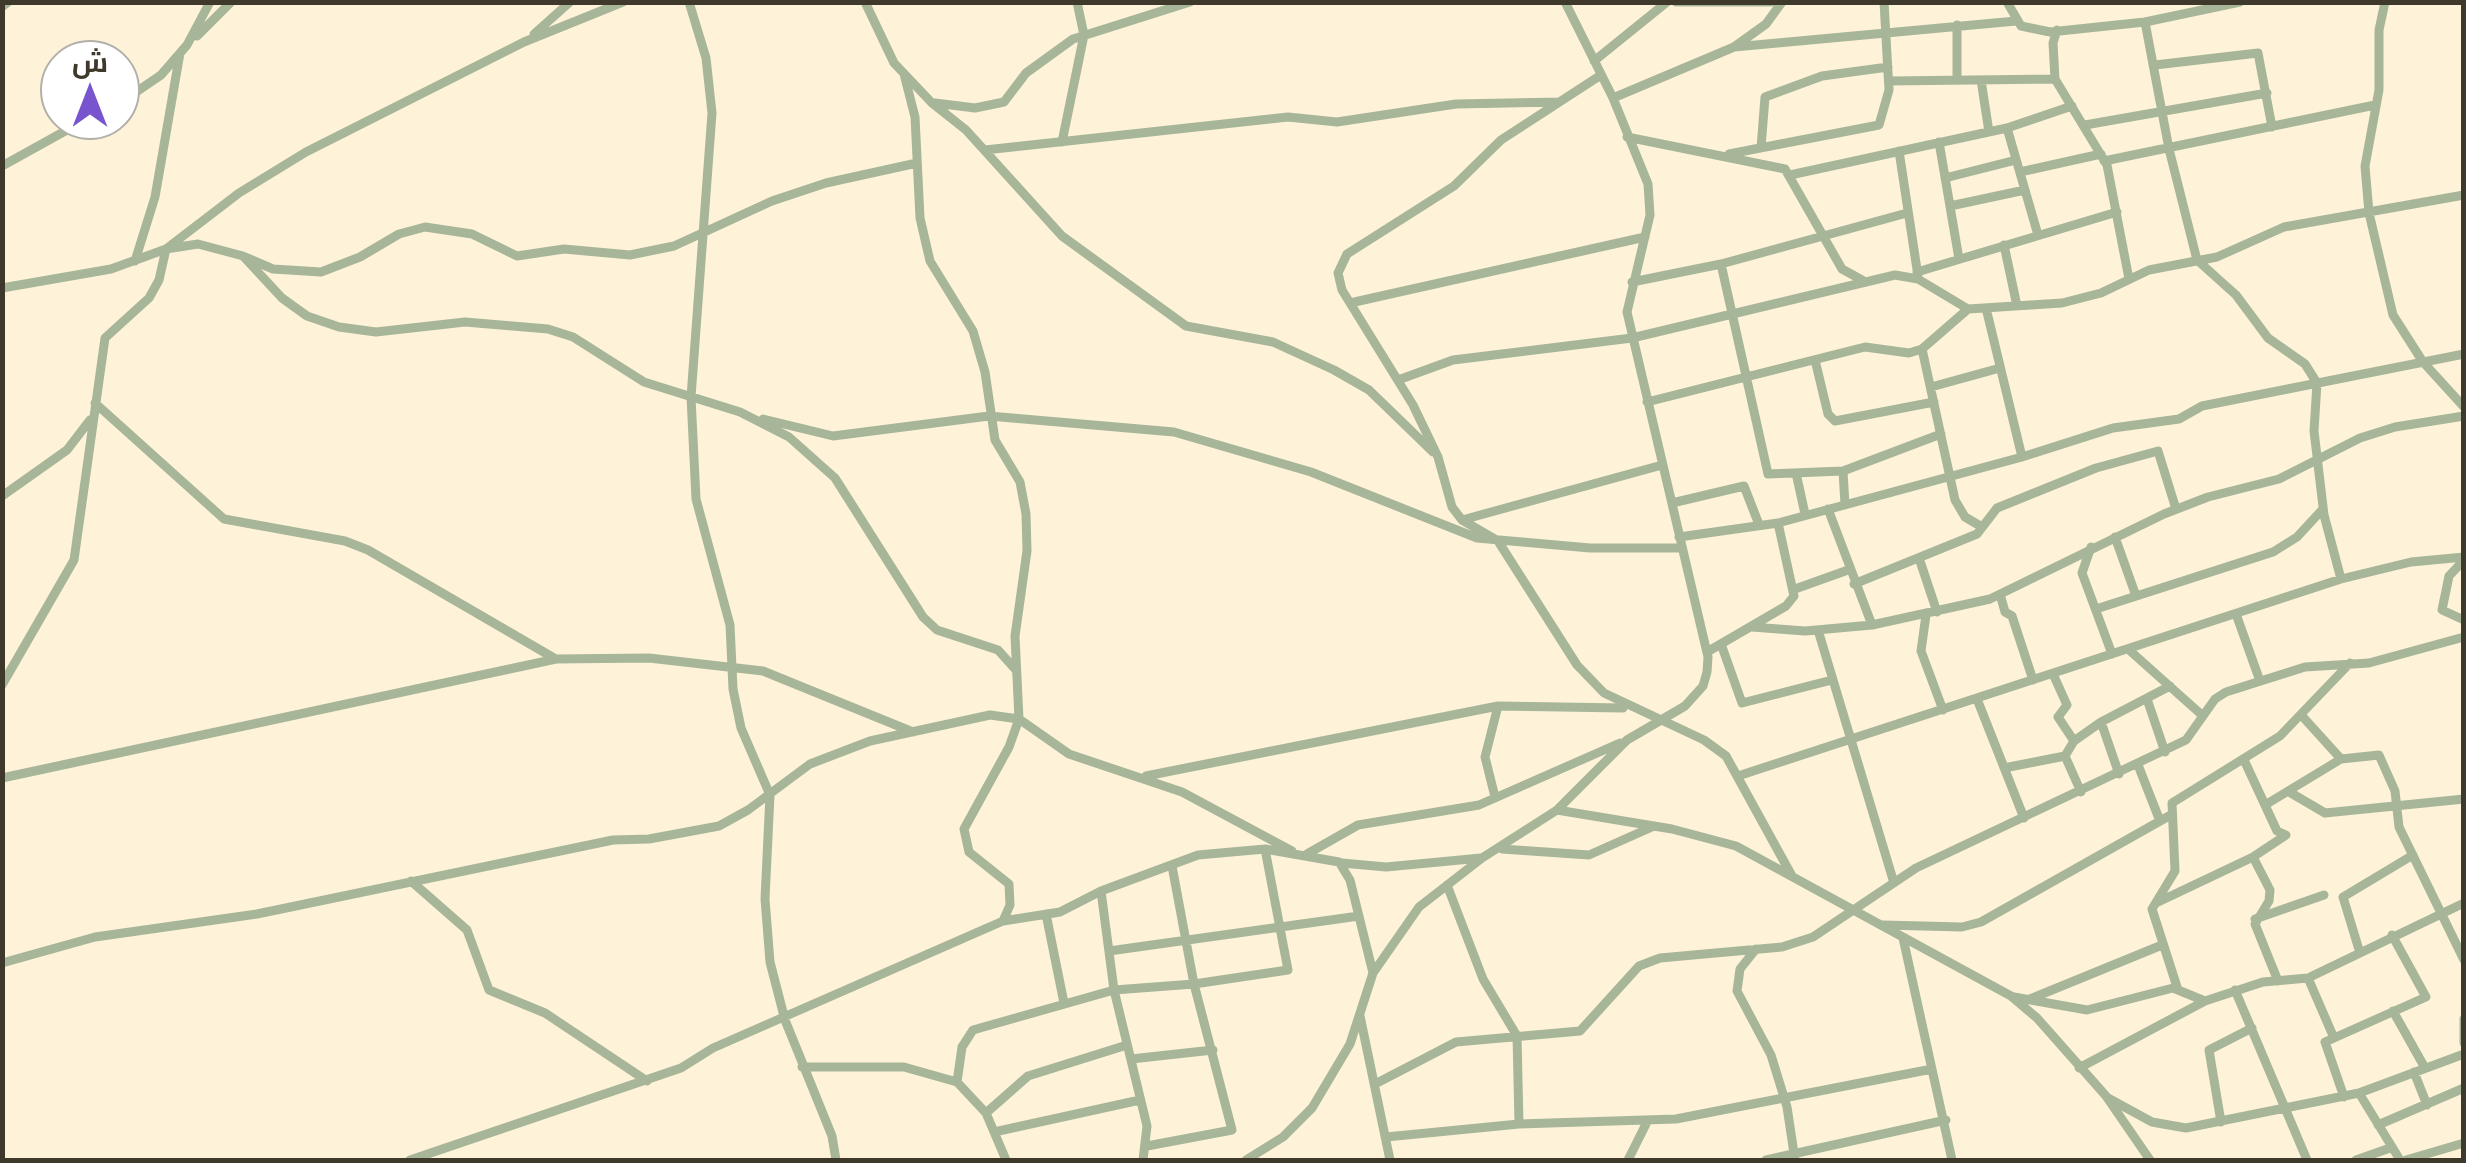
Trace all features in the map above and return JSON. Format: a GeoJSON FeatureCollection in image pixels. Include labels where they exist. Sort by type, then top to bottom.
{"type":"FeatureCollection","features":[{"type":"Feature","properties":{"kind":"street"},"geometry":{"type":"LineString","coordinates":[[135,261],[155,197],[184,49],[210,2]]}},
{"type":"Feature","properties":{"kind":"street"},"geometry":{"type":"LineString","coordinates":[[140,93],[231,2]]}},
{"type":"Feature","properties":{"kind":"street"},"geometry":{"type":"LineString","coordinates":[[524,42],[570,2]]}},
{"type":"Feature","properties":{"kind":"street"},"geometry":{"type":"LineString","coordinates":[[2,685],[74,560],[106,338],[149,298],[159,280],[166,249],[270,172],[524,42],[623,2]]}},
{"type":"Feature","properties":{"kind":"street"},"geometry":{"type":"LineString","coordinates":[[689,2],[706,58],[712,114],[691,397],[696,500],[730,625],[741,728],[770,796],[766,930],[785,1020],[832,1136],[836,1160]]}},
{"type":"Feature","properties":{"kind":"street"},"geometry":{"type":"LineString","coordinates":[[866,2],[894,63],[985,150],[1062,236],[1156,308],[1186,326],[1273,342],[1306,354],[1369,390],[1438,457]]}},
{"type":"Feature","properties":{"kind":"street"},"geometry":{"type":"LineString","coordinates":[[1062,142],[1084,35],[1077,2]]}},
{"type":"Feature","properties":{"kind":"street"},"geometry":{"type":"LineString","coordinates":[[1307,854],[1358,824],[1444,812],[1494,797],[1627,740],[1685,706],[1703,686],[1707,652],[1627,312],[1646,237],[1648,184],[1613,98],[1565,2]]}},
{"type":"Feature","properties":{"kind":"street"},"geometry":{"type":"LineString","coordinates":[[1594,62],[1655,6],[1667,2]]}},
{"type":"Feature","properties":{"kind":"street"},"geometry":{"type":"LineString","coordinates":[[1676,2],[1771,2]]}},
{"type":"Feature","properties":{"kind":"street"},"geometry":{"type":"LineString","coordinates":[[1613,98],[1734,47],[1766,24],[1782,2]]}},
{"type":"Feature","properties":{"kind":"street"},"geometry":{"type":"LineString","coordinates":[[1721,155],[1879,125],[1888,81],[1884,2]]}},
{"type":"Feature","properties":{"kind":"street"},"geometry":{"type":"LineString","coordinates":[[2007,2],[2016,21]]}},
{"type":"Feature","properties":{"kind":"street"},"geometry":{"type":"LineString","coordinates":[[2161,2],[2164,18]]}},
{"type":"Feature","properties":{"kind":"street"},"geometry":{"type":"LineString","coordinates":[[1734,47],[2016,21],[2032,30],[2057,30],[2145,22],[2204,5],[2240,2]]}},
{"type":"Feature","properties":{"kind":"street"},"geometry":{"type":"LineString","coordinates":[[2385,2],[2378,30],[2376,105],[2365,166],[2369,213],[2393,315],[2422,362],[2464,408]]}},
{"type":"Feature","properties":{"kind":"street"},"geometry":{"type":"LineString","coordinates":[[932,103],[975,108],[1004,102],[1052,51],[1084,35],[1188,3]]}},
{"type":"Feature","properties":{"kind":"street"},"geometry":{"type":"LineString","coordinates":[[2145,22],[2165,110],[2169,149],[2197,260],[2236,295],[2268,338],[2305,364],[2317,383],[2323,509],[2341,579]]}},
{"type":"Feature","properties":{"kind":"street"},"geometry":{"type":"LineString","coordinates":[[1957,25],[1957,80]]}},
{"type":"Feature","properties":{"kind":"street"},"geometry":{"type":"LineString","coordinates":[[2057,30],[2053,43],[2055,80],[2103,158],[2129,278]]}},
{"type":"Feature","properties":{"kind":"street"},"geometry":{"type":"LineString","coordinates":[[2155,65],[2252,51],[2261,58],[2272,127]]}},
{"type":"Feature","properties":{"kind":"street"},"geometry":{"type":"LineString","coordinates":[[1761,148],[1765,97],[1822,76],[1888,67]]}},
{"type":"Feature","properties":{"kind":"street"},"geometry":{"type":"LineString","coordinates":[[904,74],[915,117],[920,218],[930,261],[973,331],[985,372],[994,440],[1020,482],[1026,514],[1027,551],[1015,636],[1019,719],[964,830],[969,852],[1008,884],[1010,906],[1003,921]]}},
{"type":"Feature","properties":{"kind":"street"},"geometry":{"type":"LineString","coordinates":[[1601,75],[1501,140],[1454,186],[1347,254],[1338,273],[1350,304],[1398,380],[1438,457],[1452,507],[1462,520],[1498,541],[1578,665],[1604,694],[1715,748],[1741,775],[1792,876]]}},
{"type":"Feature","properties":{"kind":"street"},"geometry":{"type":"LineString","coordinates":[[1981,80],[1990,132]]}},
{"type":"Feature","properties":{"kind":"street"},"geometry":{"type":"LineString","coordinates":[[1888,81],[2055,80]]}},
{"type":"Feature","properties":{"kind":"street"},"geometry":{"type":"LineString","coordinates":[[2085,125],[2267,93]]}},
{"type":"Feature","properties":{"kind":"street"},"geometry":{"type":"LineString","coordinates":[[985,150],[1288,117],[1338,122],[1456,104],[1564,102]]}},
{"type":"Feature","properties":{"kind":"street"},"geometry":{"type":"LineString","coordinates":[[2020,172],[2169,149],[2376,105]]}},
{"type":"Feature","properties":{"kind":"street"},"geometry":{"type":"LineString","coordinates":[[1790,175],[2007,128],[2072,106]]}},
{"type":"Feature","properties":{"kind":"street"},"geometry":{"type":"LineString","coordinates":[[2007,128],[2038,235]]}},
{"type":"Feature","properties":{"kind":"street"},"geometry":{"type":"LineString","coordinates":[[1626,137],[1778,166],[1790,175],[1842,269],[1862,280]]}},
{"type":"Feature","properties":{"kind":"street"},"geometry":{"type":"LineString","coordinates":[[2,166],[49,140]]}},
{"type":"Feature","properties":{"kind":"street"},"geometry":{"type":"LineString","coordinates":[[1939,142],[1959,259]]}},
{"type":"Feature","properties":{"kind":"street"},"geometry":{"type":"LineString","coordinates":[[1900,151],[1918,276],[1968,309],[2092,297],[2129,278],[2216,257],[2284,226],[2464,194]]}},
{"type":"Feature","properties":{"kind":"street"},"geometry":{"type":"LineString","coordinates":[[1945,178],[2016,160]]}},
{"type":"Feature","properties":{"kind":"street"},"geometry":{"type":"LineString","coordinates":[[2,288],[198,244],[273,268],[320,272],[360,257],[399,234],[425,227],[472,234],[517,256],[564,249],[630,255],[702,236],[772,201],[826,183],[917,163]]}},
{"type":"Feature","properties":{"kind":"street"},"geometry":{"type":"LineString","coordinates":[[1950,206],[2025,190]]}},
{"type":"Feature","properties":{"kind":"street"},"geometry":{"type":"LineString","coordinates":[[1398,380],[1453,360],[1632,338],[1862,280],[1895,274],[1918,276],[1959,259],[2117,212]]}},
{"type":"Feature","properties":{"kind":"street"},"geometry":{"type":"LineString","coordinates":[[1632,282],[1722,264],[1907,213]]}},
{"type":"Feature","properties":{"kind":"street"},"geometry":{"type":"LineString","coordinates":[[1350,304],[1646,237]]}},
{"type":"Feature","properties":{"kind":"street"},"geometry":{"type":"LineString","coordinates":[[2004,245],[2017,306]]}},
{"type":"Feature","properties":{"kind":"street"},"geometry":{"type":"LineString","coordinates":[[243,256],[282,298],[307,316],[340,327],[376,332],[465,322],[548,329],[596,350],[644,382],[833,436],[989,416],[1174,432],[1312,472],[1456,531],[1498,541],[1590,548],[1681,542],[1758,522],[1778,523],[2022,457],[2113,428],[2180,419],[2202,406],[2464,354]]}},
{"type":"Feature","properties":{"kind":"street"},"geometry":{"type":"LineString","coordinates":[[1722,264],[1768,474],[1842,472],[1941,434]]}},
{"type":"Feature","properties":{"kind":"street"},"geometry":{"type":"LineString","coordinates":[[1986,308],[2022,457]]}},
{"type":"Feature","properties":{"kind":"street"},"geometry":{"type":"LineString","coordinates":[[1647,402],[1865,347],[1909,353],[1922,348],[1968,309]]}},
{"type":"Feature","properties":{"kind":"street"},"geometry":{"type":"LineString","coordinates":[[1922,348],[1950,477],[1965,517],[1982,527]]}},
{"type":"Feature","properties":{"kind":"street"},"geometry":{"type":"LineString","coordinates":[[1815,360],[1828,414],[1835,421],[1934,402]]}},
{"type":"Feature","properties":{"kind":"street"},"geometry":{"type":"LineString","coordinates":[[1931,387],[2000,368]]}},
{"type":"Feature","properties":{"kind":"street"},"geometry":{"type":"LineString","coordinates":[[95,403],[224,519],[249,527],[345,541],[368,550],[556,659]]}},
{"type":"Feature","properties":{"kind":"street"},"geometry":{"type":"LineString","coordinates":[[740,412],[789,437],[835,478],[923,617],[937,630],[998,650],[1016,670]]}},
{"type":"Feature","properties":{"kind":"street"},"geometry":{"type":"LineString","coordinates":[[2,496],[66,450],[93,416]]}},
{"type":"Feature","properties":{"kind":"street"},"geometry":{"type":"LineString","coordinates":[[1749,627],[1818,630],[1872,625],[2000,594],[2176,509],[2279,480],[2337,448],[2395,427],[2464,416]]}},
{"type":"Feature","properties":{"kind":"street"},"geometry":{"type":"LineString","coordinates":[[1854,584],[1977,534],[1996,508],[2096,468],[2158,451],[2176,509]]}},
{"type":"Feature","properties":{"kind":"street"},"geometry":{"type":"LineString","coordinates":[[1462,520],[1662,465]]}},
{"type":"Feature","properties":{"kind":"street"},"geometry":{"type":"LineString","coordinates":[[1842,472],[1845,505]]}},
{"type":"Feature","properties":{"kind":"street"},"geometry":{"type":"LineString","coordinates":[[1796,473],[1805,514]]}},
{"type":"Feature","properties":{"kind":"street"},"geometry":{"type":"LineString","coordinates":[[1672,503],[1744,486],[1758,522]]}},
{"type":"Feature","properties":{"kind":"street"},"geometry":{"type":"LineString","coordinates":[[1828,508],[1848,570],[1872,625]]}},
{"type":"Feature","properties":{"kind":"street"},"geometry":{"type":"LineString","coordinates":[[2096,609],[2273,552],[2297,537],[2323,509]]}},
{"type":"Feature","properties":{"kind":"street"},"geometry":{"type":"LineString","coordinates":[[1778,523],[1777,532],[1795,589]]}},
{"type":"Feature","properties":{"kind":"street"},"geometry":{"type":"LineString","coordinates":[[2116,537],[2136,596]]}},
{"type":"Feature","properties":{"kind":"street"},"geometry":{"type":"LineString","coordinates":[[2091,547],[2082,569],[2112,654]]}},
{"type":"Feature","properties":{"kind":"street"},"geometry":{"type":"LineString","coordinates":[[1919,558],[1931,613],[1921,651],[1943,710]]}},
{"type":"Feature","properties":{"kind":"street"},"geometry":{"type":"LineString","coordinates":[[1741,775],[2341,579],[2411,562],[2464,559]]}},
{"type":"Feature","properties":{"kind":"street"},"geometry":{"type":"LineString","coordinates":[[2464,559],[2449,576],[2442,610],[2464,620]]}},
{"type":"Feature","properties":{"kind":"street"},"geometry":{"type":"LineString","coordinates":[[1707,652],[1786,606],[1795,589],[1848,570]]}},
{"type":"Feature","properties":{"kind":"street"},"geometry":{"type":"LineString","coordinates":[[2000,594],[2005,612],[2014,619],[2033,680]]}},
{"type":"Feature","properties":{"kind":"street"},"geometry":{"type":"LineString","coordinates":[[2236,614],[2260,681]]}},
{"type":"Feature","properties":{"kind":"street"},"geometry":{"type":"LineString","coordinates":[[1818,630],[1894,883]]}},
{"type":"Feature","properties":{"kind":"street"},"geometry":{"type":"LineString","coordinates":[[1375,1084],[1456,1042],[1580,1031],[1598,1016],[1621,982],[1649,962],[1690,952],[1782,947],[1814,937],[1894,883],[2186,740],[2226,692],[2305,667],[2369,664],[2464,637]]}},
{"type":"Feature","properties":{"kind":"street"},"geometry":{"type":"LineString","coordinates":[[1722,644],[1742,703],[1832,680]]}},
{"type":"Feature","properties":{"kind":"street"},"geometry":{"type":"LineString","coordinates":[[2128,649],[2203,716]]}},
{"type":"Feature","properties":{"kind":"street"},"geometry":{"type":"LineString","coordinates":[[2,778],[556,659],[649,658],[732,666],[792,682],[916,732]]}},
{"type":"Feature","properties":{"kind":"street"},"geometry":{"type":"LineString","coordinates":[[1880,925],[1962,927],[1982,922],[2165,818],[2176,797],[2244,762],[2303,716],[2350,664]]}},
{"type":"Feature","properties":{"kind":"street"},"geometry":{"type":"LineString","coordinates":[[2053,674],[2067,705],[2058,718],[2074,742]]}},
{"type":"Feature","properties":{"kind":"street"},"geometry":{"type":"LineString","coordinates":[[2004,768],[2065,756],[2074,742],[2102,722],[2170,686]]}},
{"type":"Feature","properties":{"kind":"street"},"geometry":{"type":"LineString","coordinates":[[1977,698],[2024,818]]}},
{"type":"Feature","properties":{"kind":"street"},"geometry":{"type":"LineString","coordinates":[[2147,699],[2165,752]]}},
{"type":"Feature","properties":{"kind":"street"},"geometry":{"type":"LineString","coordinates":[[1143,776],[1498,706],[1628,709]]}},
{"type":"Feature","properties":{"kind":"street"},"geometry":{"type":"LineString","coordinates":[[1494,797],[1486,757],[1498,706]]}},
{"type":"Feature","properties":{"kind":"street"},"geometry":{"type":"LineString","coordinates":[[2,963],[83,940],[257,914],[613,840],[649,839],[719,826],[770,796],[810,764],[870,742],[990,716],[1019,719],[1069,754],[1182,792],[1292,851]]}},
{"type":"Feature","properties":{"kind":"street"},"geometry":{"type":"LineString","coordinates":[[2303,716],[2341,759]]}},
{"type":"Feature","properties":{"kind":"street"},"geometry":{"type":"LineString","coordinates":[[2102,722],[2120,774]]}},
{"type":"Feature","properties":{"kind":"street"},"geometry":{"type":"LineString","coordinates":[[1246,1160],[1303,1120],[1350,1044],[1373,973],[1420,907],[1482,858],[1502,849],[1557,810],[1627,740]]}},
{"type":"Feature","properties":{"kind":"street"},"geometry":{"type":"LineString","coordinates":[[2265,805],[2341,759],[2379,755],[2395,792],[2398,827],[2464,960]]}},
{"type":"Feature","properties":{"kind":"street"},"geometry":{"type":"LineString","coordinates":[[2065,756],[2080,792]]}},
{"type":"Feature","properties":{"kind":"street"},"geometry":{"type":"LineString","coordinates":[[2155,904],[2253,857],[2286,835],[2278,831],[2244,762]]}},
{"type":"Feature","properties":{"kind":"street"},"geometry":{"type":"LineString","coordinates":[[2138,765],[2165,818],[2175,871],[2155,904],[2152,917],[2178,990]]}},
{"type":"Feature","properties":{"kind":"street"},"geometry":{"type":"LineString","coordinates":[[2290,793],[2325,813],[2464,800]]}},
{"type":"Feature","properties":{"kind":"street"},"geometry":{"type":"LineString","coordinates":[[1557,810],[1736,846],[2011,996],[2037,1018],[2106,1096],[2150,1160]]}},
{"type":"Feature","properties":{"kind":"street"},"geometry":{"type":"LineString","coordinates":[[1502,849],[1589,855],[1614,848],[1652,827]]}},
{"type":"Feature","properties":{"kind":"street"},"geometry":{"type":"LineString","coordinates":[[957,1082],[962,1047],[973,1030],[1114,990],[1194,984],[1288,970],[1264,849]]}},
{"type":"Feature","properties":{"kind":"street"},"geometry":{"type":"LineString","coordinates":[[410,1160],[647,1081],[1003,921],[1060,912],[1101,890],[1198,855],[1264,849],[1386,867],[1482,858]]}},
{"type":"Feature","properties":{"kind":"street"},"geometry":{"type":"LineString","coordinates":[[2360,952],[2343,897],[2413,855]]}},
{"type":"Feature","properties":{"kind":"street"},"geometry":{"type":"LineString","coordinates":[[2253,857],[2270,890],[2269,902],[2255,919]]}},
{"type":"Feature","properties":{"kind":"street"},"geometry":{"type":"LineString","coordinates":[[1339,862],[1350,880],[1373,973]]}},
{"type":"Feature","properties":{"kind":"street"},"geometry":{"type":"LineString","coordinates":[[1146,1146],[1232,1130],[1194,984],[1172,866]]}},
{"type":"Feature","properties":{"kind":"street"},"geometry":{"type":"LineString","coordinates":[[410,881],[467,930],[489,990],[545,1014],[647,1081]]}},
{"type":"Feature","properties":{"kind":"street"},"geometry":{"type":"LineString","coordinates":[[1446,885],[1484,979],[1517,1036],[1520,1124]]}},
{"type":"Feature","properties":{"kind":"street"},"geometry":{"type":"LineString","coordinates":[[1101,890],[1114,990],[1140,1100],[1146,1146],[1143,1160]]}},
{"type":"Feature","properties":{"kind":"street"},"geometry":{"type":"LineString","coordinates":[[2255,919],[2324,895]]}},
{"type":"Feature","properties":{"kind":"street"},"geometry":{"type":"LineString","coordinates":[[2078,1068],[2205,1001],[2236,990],[2308,978],[2464,903]]}},
{"type":"Feature","properties":{"kind":"street"},"geometry":{"type":"LineString","coordinates":[[1046,914],[1064,1003]]}},
{"type":"Feature","properties":{"kind":"street"},"geometry":{"type":"LineString","coordinates":[[1109,951],[1359,916]]}},
{"type":"Feature","properties":{"kind":"street"},"geometry":{"type":"LineString","coordinates":[[2255,919],[2278,981]]}},
{"type":"Feature","properties":{"kind":"street"},"geometry":{"type":"LineString","coordinates":[[2344,1096],[2324,1047],[2334,1038],[2426,995],[2392,935]]}},
{"type":"Feature","properties":{"kind":"street"},"geometry":{"type":"LineString","coordinates":[[1903,938],[1952,1160]]}},
{"type":"Feature","properties":{"kind":"street"},"geometry":{"type":"LineString","coordinates":[[2027,1000],[2162,945]]}},
{"type":"Feature","properties":{"kind":"street"},"geometry":{"type":"LineString","coordinates":[[1756,949],[1740,969],[1737,991],[1772,1055],[1795,1158]]}},
{"type":"Feature","properties":{"kind":"street"},"geometry":{"type":"LineString","coordinates":[[2308,978],[2334,1038]]}},
{"type":"Feature","properties":{"kind":"street"},"geometry":{"type":"LineString","coordinates":[[2011,996],[2086,1010],[2178,990],[2205,1001]]}},
{"type":"Feature","properties":{"kind":"street"},"geometry":{"type":"LineString","coordinates":[[2236,990],[2308,1160]]}},
{"type":"Feature","properties":{"kind":"street"},"geometry":{"type":"LineString","coordinates":[[2394,1011],[2420,1070],[2427,1105]]}},
{"type":"Feature","properties":{"kind":"street"},"geometry":{"type":"LineString","coordinates":[[1360,1016],[1390,1160]]}},
{"type":"Feature","properties":{"kind":"street"},"geometry":{"type":"LineString","coordinates":[[2464,1019],[2464,1042]]}},
{"type":"Feature","properties":{"kind":"street"},"geometry":{"type":"LineString","coordinates":[[2221,1122],[2210,1050],[2252,1028]]}},
{"type":"Feature","properties":{"kind":"street"},"geometry":{"type":"LineString","coordinates":[[986,1113],[1028,1076],[1127,1044]]}},
{"type":"Feature","properties":{"kind":"street"},"geometry":{"type":"LineString","coordinates":[[1130,1059],[1213,1050]]}},
{"type":"Feature","properties":{"kind":"street"},"geometry":{"type":"LineString","coordinates":[[2106,1096],[2168,1126],[2221,1122],[2359,1093],[2464,1054]]}},
{"type":"Feature","properties":{"kind":"street"},"geometry":{"type":"LineString","coordinates":[[802,1067],[904,1067],[957,1082],[986,1113],[1006,1160]]}},
{"type":"Feature","properties":{"kind":"street"},"geometry":{"type":"LineString","coordinates":[[1386,1137],[1520,1124],[1647,1122],[1932,1068]]}},
{"type":"Feature","properties":{"kind":"street"},"geometry":{"type":"LineString","coordinates":[[2378,1125],[2464,1088]]}},
{"type":"Feature","properties":{"kind":"street"},"geometry":{"type":"LineString","coordinates":[[2359,1093],[2390,1148],[2403,1160],[2464,1143]]}},
{"type":"Feature","properties":{"kind":"street"},"geometry":{"type":"LineString","coordinates":[[994,1132],[1140,1100]]}},
{"type":"Feature","properties":{"kind":"street"},"geometry":{"type":"LineString","coordinates":[[1766,1160],[1795,1158],[1946,1120]]}},
{"type":"Feature","properties":{"kind":"street"},"geometry":{"type":"LineString","coordinates":[[1628,1160],[1647,1122]]}},
{"type":"Feature","properties":{"kind":"street"},"geometry":{"type":"LineString","coordinates":[[2356,1160],[2390,1148]]}}]}
